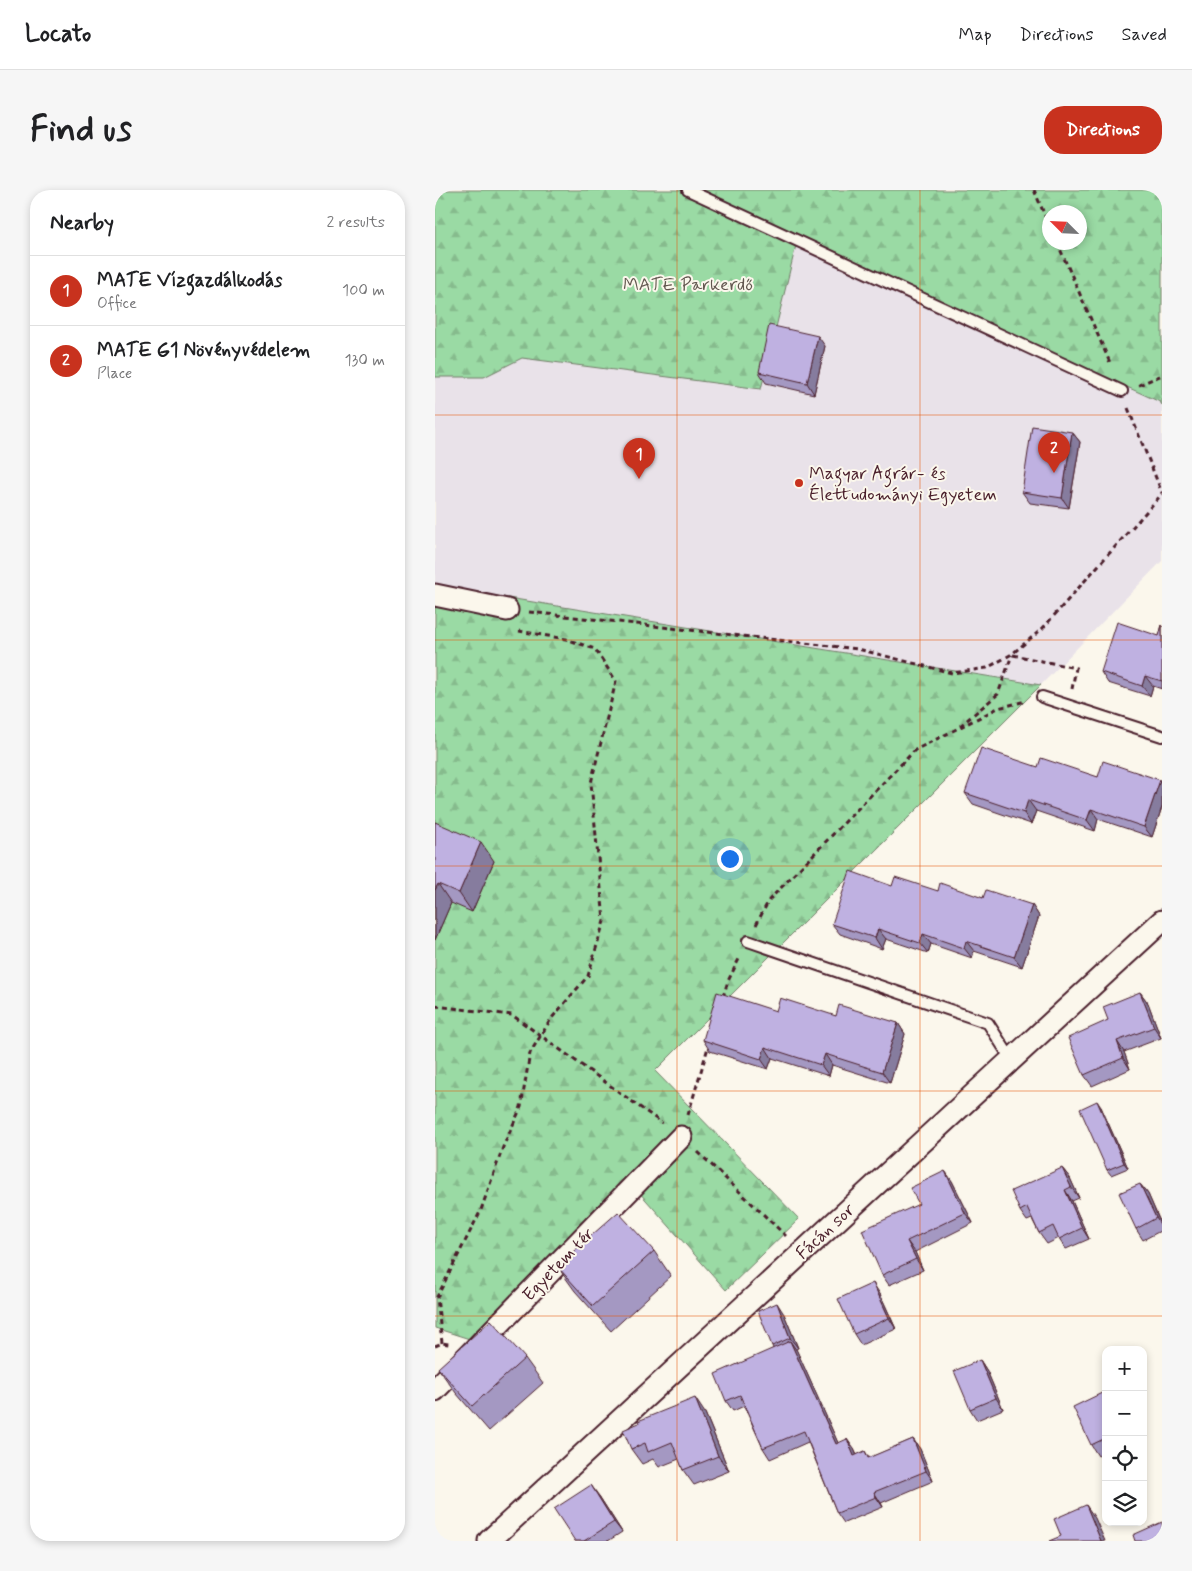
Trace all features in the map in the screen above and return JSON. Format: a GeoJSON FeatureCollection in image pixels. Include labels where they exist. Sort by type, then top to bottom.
{"type":"FeatureCollection","features":[{"type":"Feature","properties":{"kind":"street"},"geometry":{"type":"LineString","coordinates":[[435,595],[507,610]]}},
{"type":"Feature","properties":{"kind":"street","name":"Fácán sor"},"geometry":{"type":"LineString","coordinates":[[489,1541],[1162,921]]}},
{"type":"Feature","properties":{"kind":"street","name":"Egyetem tér"},"geometry":{"type":"LineString","coordinates":[[435,1390],[681,1137]]}},
{"type":"Feature","properties":{"kind":"lane"},"geometry":{"type":"LineString","coordinates":[[688,190],[1122,391]]}},
{"type":"Feature","properties":{"kind":"lane"},"geometry":{"type":"LineString","coordinates":[[1042,697],[1162,736]]}},
{"type":"Feature","properties":{"kind":"lane"},"geometry":{"type":"LineString","coordinates":[[748,941],[988,1022],[1011,1059]]}},
{"type":"Feature","properties":{"kind":"path"},"geometry":{"type":"LineString","coordinates":[[1034,190],[1042,209]]}},
{"type":"Feature","properties":{"kind":"path"},"geometry":{"type":"LineString","coordinates":[[435,1346],[442,1343],[437,1297],[481,1210],[503,1146],[521,1108],[530,1053],[551,1019],[588,976],[604,921],[591,783],[616,681],[595,649],[566,639],[510,630],[507,610],[858,649],[952,673],[987,668],[1012,654],[1042,629],[1162,494],[1122,391],[1060,250]]}},
{"type":"Feature","properties":{"kind":"path"},"geometry":{"type":"LineString","coordinates":[[1122,391],[1162,375]]}},
{"type":"Feature","properties":{"kind":"path"},"geometry":{"type":"LineString","coordinates":[[1012,654],[1076,668]]}},
{"type":"Feature","properties":{"kind":"path"},"geometry":{"type":"LineString","coordinates":[[954,731],[998,694],[1012,654]]}},
{"type":"Feature","properties":{"kind":"path"},"geometry":{"type":"LineString","coordinates":[[722,1000],[727,981],[769,900],[915,750],[997,708],[1042,697]]}},
{"type":"Feature","properties":{"kind":"path"},"geometry":{"type":"LineString","coordinates":[[435,1006],[512,1014],[681,1137],[802,1252]]}},
{"type":"Feature","properties":{"kind":"path"},"geometry":{"type":"LineString","coordinates":[[681,1137],[711,1036]]}},
{"type":"Feature","properties":{"kind":"shaded area","name":"Magyar Agrár- és Élettudományi Egyetem"},"geometry":{"type":"Polygon","coordinates":[[[798,236],[1160,402],[1162,405],[1162,561],[1041,685],[435,586],[435,377],[484,377],[522,358],[761,388],[798,236]]]}},
{"type":"Feature","properties":{"kind":"green space","name":"MATE Parkerdő"},"geometry":{"type":"Polygon","coordinates":[[[435,190],[1162,190],[1162,405],[1160,402],[798,237],[761,389],[522,358],[484,377],[435,377],[435,190]]]}},
{"type":"Feature","properties":{"kind":"green space"},"geometry":{"type":"Polygon","coordinates":[[[435,586],[1041,685],[655,1071],[799,1219],[726,1290],[630,1182],[476,1341],[435,1328],[435,586]]]}},
{"type":"Feature","properties":{"kind":"building"},"geometry":{"type":"Polygon","coordinates":[[[769,325],[818,336],[807,383],[759,372],[769,325]]]}},
{"type":"Feature","properties":{"kind":"building"},"geometry":{"type":"Polygon","coordinates":[[[1032,426],[1072,432],[1062,498],[1022,492],[1032,426]]]}},
{"type":"Feature","properties":{"kind":"building"},"geometry":{"type":"Polygon","coordinates":[[[1117,622],[1159,636],[1162,625],[1162,681],[1145,676],[1142,686],[1101,672],[1117,622]]]}},
{"type":"Feature","properties":{"kind":"building"},"geometry":{"type":"Polygon","coordinates":[[[981,748],[1038,767],[1041,758],[1098,777],[1103,761],[1160,780],[1144,827],[1091,809],[1087,820],[1028,800],[1024,813],[965,793],[981,748]]]}},
{"type":"Feature","properties":{"kind":"building"},"geometry":{"type":"Polygon","coordinates":[[[435,822],[481,842],[459,893],[438,884],[435,890],[435,822]]]}},
{"type":"Feature","properties":{"kind":"building"},"geometry":{"type":"Polygon","coordinates":[[[850,871],[892,886],[895,877],[938,891],[940,883],[983,898],[986,890],[1032,905],[1014,957],[966,941],[964,948],[923,934],[920,943],[878,929],[875,938],[832,924],[850,871]]]}},
{"type":"Feature","properties":{"kind":"building"},"geometry":{"type":"Polygon","coordinates":[[[717,992],[776,1011],[780,998],[836,1016],[839,1005],[898,1023],[882,1072],[825,1054],[821,1065],[765,1047],[761,1059],[703,1040],[717,992]]]}},
{"type":"Feature","properties":{"kind":"building"},"geometry":{"type":"Polygon","coordinates":[[[1140,992],[1154,1027],[1117,1041],[1123,1058],[1084,1075],[1068,1038],[1108,1020],[1103,1007],[1140,992]]]}},
{"type":"Feature","properties":{"kind":"building"},"geometry":{"type":"Polygon","coordinates":[[[1097,1101],[1124,1163],[1107,1170],[1080,1109],[1097,1101]]]}},
{"type":"Feature","properties":{"kind":"building"},"geometry":{"type":"Polygon","coordinates":[[[1062,1168],[1071,1187],[1065,1190],[1082,1228],[1059,1239],[1053,1226],[1039,1233],[1027,1207],[1020,1211],[1011,1191],[1062,1168]]]}},
{"type":"Feature","properties":{"kind":"building"},"geometry":{"type":"Polygon","coordinates":[[[945,1171],[965,1213],[907,1241],[916,1259],[882,1275],[862,1230],[919,1204],[910,1188],[945,1171]]]}},
{"type":"Feature","properties":{"kind":"building"},"geometry":{"type":"Polygon","coordinates":[[[1140,1184],[1156,1218],[1136,1229],[1119,1193],[1140,1184]]]}},
{"type":"Feature","properties":{"kind":"building"},"geometry":{"type":"Polygon","coordinates":[[[618,1212],[654,1251],[593,1306],[557,1266],[618,1212]]]}},
{"type":"Feature","properties":{"kind":"building"},"geometry":{"type":"Polygon","coordinates":[[[873,1283],[889,1318],[854,1334],[838,1299],[873,1283]]]}},
{"type":"Feature","properties":{"kind":"building"},"geometry":{"type":"Polygon","coordinates":[[[777,1303],[790,1338],[772,1346],[758,1311],[777,1303]]]}},
{"type":"Feature","properties":{"kind":"building"},"geometry":{"type":"Polygon","coordinates":[[[491,1320],[525,1358],[472,1406],[438,1368],[491,1320]]]}},
{"type":"Feature","properties":{"kind":"building"},"geometry":{"type":"Polygon","coordinates":[[[790,1341],[836,1444],[847,1439],[854,1456],[865,1451],[868,1458],[913,1439],[926,1471],[874,1492],[876,1497],[837,1513],[804,1431],[763,1448],[740,1395],[726,1401],[715,1374],[790,1341]]]}},
{"type":"Feature","properties":{"kind":"building"},"geometry":{"type":"Polygon","coordinates":[[[980,1360],[996,1398],[970,1409],[954,1371],[980,1360]]]}},
{"type":"Feature","properties":{"kind":"building"},"geometry":{"type":"Polygon","coordinates":[[[1102,1393],[1102,1440],[1091,1445],[1073,1407],[1102,1393]]]}},
{"type":"Feature","properties":{"kind":"building"},"geometry":{"type":"Polygon","coordinates":[[[695,1398],[718,1456],[683,1470],[672,1442],[648,1452],[645,1443],[631,1449],[623,1430],[639,1423],[638,1421],[695,1398]]]}},
{"type":"Feature","properties":{"kind":"building"},"geometry":{"type":"Polygon","coordinates":[[[591,1485],[614,1522],[584,1541],[575,1541],[554,1509],[591,1485]]]}},
{"type":"Feature","properties":{"kind":"building"},"geometry":{"type":"Polygon","coordinates":[[[1086,1505],[1101,1541],[1049,1541],[1061,1536],[1054,1519],[1086,1505]]]}},
{"type":"Feature","properties":{"kind":"building"},"geometry":{"type":"Polygon","coordinates":[[[1162,1522],[1162,1541],[1135,1541],[1133,1535],[1162,1522]]]}},
{"type":"Feature","properties":{"kind":"place","name":"MATE G1 Növényvédelem"},"geometry":{"type":"Point","coordinates":[1054,473]}},
{"type":"Feature","properties":{"kind":"place","name":"MATE Vízgazdálkodás"},"geometry":{"type":"Point","coordinates":[639,479]}},
{"type":"Feature","properties":{"kind":"place","name":"Magyar Agrár- és Élettudományi Egyetem"},"geometry":{"type":"Point","coordinates":[799,483]}}]}
